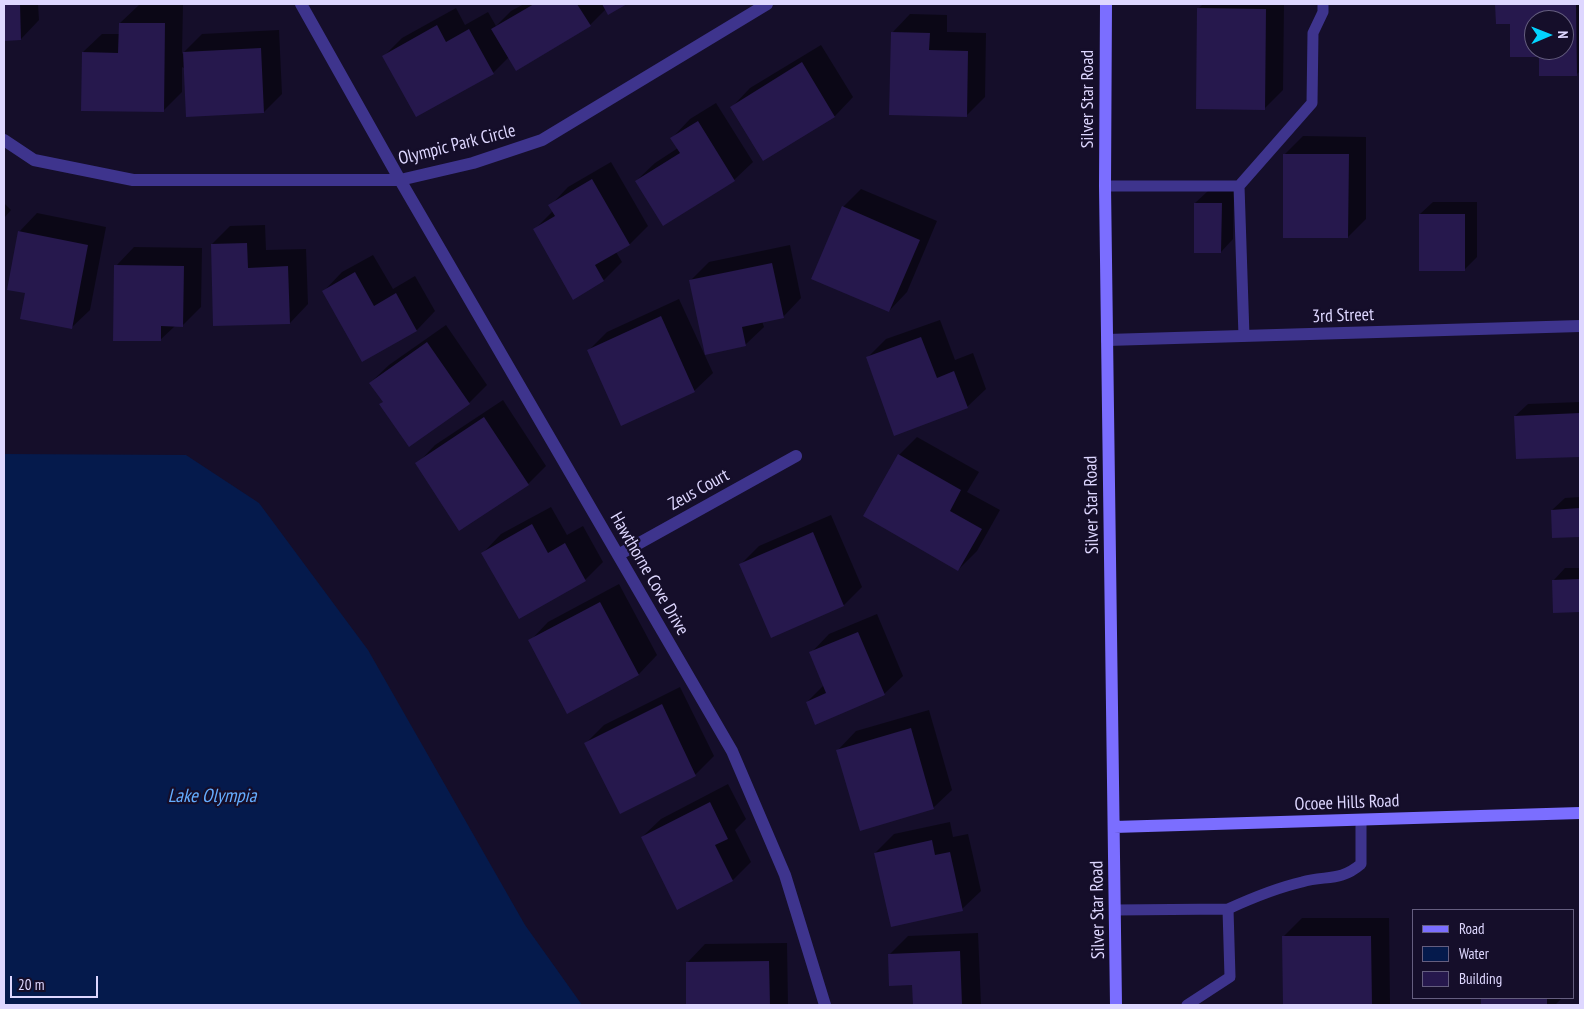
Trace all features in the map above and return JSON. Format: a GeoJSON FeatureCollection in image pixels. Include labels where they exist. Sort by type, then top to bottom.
{"type":"FeatureCollection","features":[{"type":"Feature","properties":{"kind":"main road","name":"Silver Star Road"},"geometry":{"type":"LineString","coordinates":[[1106,4],[1105,186],[1116,1005]]}},
{"type":"Feature","properties":{"kind":"main road","name":"Ocoee Hills Road"},"geometry":{"type":"LineString","coordinates":[[1114,827],[1580,814]]}},
{"type":"Feature","properties":{"kind":"street","name":"Hawthorne Cove Drive"},"geometry":{"type":"LineString","coordinates":[[301,4],[400,180],[732,751],[785,875],[825,1005]]}},
{"type":"Feature","properties":{"kind":"street","name":"Olympic Park Circle"},"geometry":{"type":"LineString","coordinates":[[4,140],[34,160],[133,180],[400,180],[473,163],[542,140],[767,4]]}},
{"type":"Feature","properties":{"kind":"street","name":"3rd Street"},"geometry":{"type":"LineString","coordinates":[[1107,340],[1580,326]]}},
{"type":"Feature","properties":{"kind":"street","name":"Zeus Court"},"geometry":{"type":"LineString","coordinates":[[618,555],[796,456]]}},
{"type":"Feature","properties":{"kind":"lane"},"geometry":{"type":"LineString","coordinates":[[1244,336],[1240,186],[1312,103],[1313,33],[1323,12],[1323,4]]}},
{"type":"Feature","properties":{"kind":"lane"},"geometry":{"type":"LineString","coordinates":[[1105,186],[1240,186]]}},
{"type":"Feature","properties":{"kind":"lane"},"geometry":{"type":"LineString","coordinates":[[1115,910],[1228,909],[1260,894],[1304,881],[1339,877],[1350,873],[1361,864],[1361,820]]}},
{"type":"Feature","properties":{"kind":"lane"},"geometry":{"type":"LineString","coordinates":[[1187,1005],[1230,977],[1228,909]]}},
{"type":"Feature","properties":{"kind":"water","name":"Lake Olympia"},"geometry":{"type":"Polygon","coordinates":[[[4,454],[186,455],[259,503],[368,650],[525,925],[582,1005],[4,1005],[4,454]]]}},
{"type":"Feature","properties":{"kind":"building"},"geometry":{"type":"Polygon","coordinates":[[[4,4],[20,4],[21,40],[4,41],[4,4]]]}},
{"type":"Feature","properties":{"kind":"building"},"geometry":{"type":"Polygon","coordinates":[[[534,4],[577,4],[591,26],[516,71],[491,29],[534,4]]]}},
{"type":"Feature","properties":{"kind":"building"},"geometry":{"type":"Polygon","coordinates":[[[602,4],[627,4],[608,15],[602,4]]]}},
{"type":"Feature","properties":{"kind":"building"},"geometry":{"type":"Polygon","coordinates":[[[1495,4],[1576,4],[1577,76],[1539,76],[1539,60],[1574,60],[1574,10],[1524,10],[1524,57],[1510,57],[1510,24],[1496,24],[1495,4]]]}},
{"type":"Feature","properties":{"kind":"building"},"geometry":{"type":"Polygon","coordinates":[[[1197,8],[1266,9],[1265,110],[1196,109],[1197,8]]]}},
{"type":"Feature","properties":{"kind":"building"},"geometry":{"type":"Polygon","coordinates":[[[119,23],[165,23],[164,112],[81,111],[82,52],[118,53],[119,23]]]}},
{"type":"Feature","properties":{"kind":"building"},"geometry":{"type":"Polygon","coordinates":[[[437,25],[446,42],[469,29],[494,74],[416,117],[382,56],[437,25]]]}},
{"type":"Feature","properties":{"kind":"building"},"geometry":{"type":"Polygon","coordinates":[[[891,32],[930,33],[929,50],[968,51],[967,117],[889,115],[891,32]]]}},
{"type":"Feature","properties":{"kind":"building"},"geometry":{"type":"Polygon","coordinates":[[[261,48],[264,113],[186,117],[183,52],[261,48]]]}},
{"type":"Feature","properties":{"kind":"building"},"geometry":{"type":"Polygon","coordinates":[[[802,62],[835,117],[763,161],[730,107],[802,62]]]}},
{"type":"Feature","properties":{"kind":"building"},"geometry":{"type":"Polygon","coordinates":[[[698,121],[735,181],[663,226],[635,181],[680,153],[670,138],[698,121]]]}},
{"type":"Feature","properties":{"kind":"building"},"geometry":{"type":"Polygon","coordinates":[[[1283,154],[1349,154],[1348,238],[1283,238],[1283,154]]]}},
{"type":"Feature","properties":{"kind":"building"},"geometry":{"type":"Polygon","coordinates":[[[592,179],[630,245],[595,265],[604,281],[573,300],[533,229],[555,216],[548,205],[592,179]]]}},
{"type":"Feature","properties":{"kind":"building"},"geometry":{"type":"Polygon","coordinates":[[[1194,203],[1222,203],[1221,253],[1194,253],[1194,203]]]}},
{"type":"Feature","properties":{"kind":"building"},"geometry":{"type":"Polygon","coordinates":[[[842,206],[920,240],[889,312],[811,279],[842,206]]]}},
{"type":"Feature","properties":{"kind":"building"},"geometry":{"type":"Polygon","coordinates":[[[1419,214],[1465,214],[1465,271],[1419,271],[1419,214]]]}},
{"type":"Feature","properties":{"kind":"building"},"geometry":{"type":"Polygon","coordinates":[[[18,231],[88,245],[72,329],[20,319],[25,293],[7,290],[18,231]]]}},
{"type":"Feature","properties":{"kind":"building"},"geometry":{"type":"Polygon","coordinates":[[[247,243],[248,268],[288,266],[290,324],[213,326],[211,244],[247,243]]]}},
{"type":"Feature","properties":{"kind":"building"},"geometry":{"type":"Polygon","coordinates":[[[772,263],[784,318],[742,327],[746,346],[705,355],[689,280],[772,263]]]}},
{"type":"Feature","properties":{"kind":"building"},"geometry":{"type":"Polygon","coordinates":[[[114,265],[184,266],[183,327],[161,326],[161,341],[113,341],[114,265]]]}},
{"type":"Feature","properties":{"kind":"building"},"geometry":{"type":"Polygon","coordinates":[[[355,272],[374,306],[396,293],[417,331],[362,362],[322,291],[355,272]]]}},
{"type":"Feature","properties":{"kind":"building"},"geometry":{"type":"Polygon","coordinates":[[[661,316],[695,392],[621,426],[587,350],[661,316]]]}},
{"type":"Feature","properties":{"kind":"building"},"geometry":{"type":"Polygon","coordinates":[[[921,337],[937,378],[954,371],[968,408],[894,436],[866,357],[921,337]]]}},
{"type":"Feature","properties":{"kind":"building"},"geometry":{"type":"Polygon","coordinates":[[[427,342],[470,404],[409,447],[379,404],[383,402],[369,383],[427,342]]]}},
{"type":"Feature","properties":{"kind":"building"},"geometry":{"type":"Polygon","coordinates":[[[1580,413],[1580,457],[1516,459],[1514,416],[1580,413]]]}},
{"type":"Feature","properties":{"kind":"building"},"geometry":{"type":"Polygon","coordinates":[[[484,417],[529,485],[459,531],[415,463],[484,417]]]}},
{"type":"Feature","properties":{"kind":"building"},"geometry":{"type":"Polygon","coordinates":[[[898,454],[961,490],[950,511],[982,529],[958,571],[863,516],[898,454]]]}},
{"type":"Feature","properties":{"kind":"building"},"geometry":{"type":"Polygon","coordinates":[[[1580,508],[1580,537],[1552,538],[1551,510],[1580,508]]]}},
{"type":"Feature","properties":{"kind":"building"},"geometry":{"type":"Polygon","coordinates":[[[532,524],[548,553],[565,543],[586,581],[519,619],[481,553],[532,524]]]}},
{"type":"Feature","properties":{"kind":"building"},"geometry":{"type":"Polygon","coordinates":[[[813,532],[844,606],[771,638],[739,564],[813,532]]]}},
{"type":"Feature","properties":{"kind":"building"},"geometry":{"type":"Polygon","coordinates":[[[1580,579],[1580,612],[1553,613],[1552,580],[1580,579]]]}},
{"type":"Feature","properties":{"kind":"building"},"geometry":{"type":"Polygon","coordinates":[[[600,602],[639,675],[567,714],[528,640],[600,602]]]}},
{"type":"Feature","properties":{"kind":"building"},"geometry":{"type":"Polygon","coordinates":[[[858,632],[885,695],[815,725],[806,702],[826,693],[809,652],[858,632]]]}},
{"type":"Feature","properties":{"kind":"building"},"geometry":{"type":"Polygon","coordinates":[[[662,704],[696,776],[620,814],[584,743],[662,704]]]}},
{"type":"Feature","properties":{"kind":"building"},"geometry":{"type":"Polygon","coordinates":[[[911,728],[934,809],[860,831],[836,750],[911,728]]]}},
{"type":"Feature","properties":{"kind":"building"},"geometry":{"type":"Polygon","coordinates":[[[710,802],[728,839],[715,845],[733,881],[677,910],[641,837],[710,802]]]}},
{"type":"Feature","properties":{"kind":"building"},"geometry":{"type":"Polygon","coordinates":[[[932,840],[935,855],[950,852],[963,911],[891,927],[874,853],[932,840]]]}},
{"type":"Feature","properties":{"kind":"building"},"geometry":{"type":"Polygon","coordinates":[[[1282,936],[1371,936],[1372,1005],[1283,1005],[1282,936]]]}},
{"type":"Feature","properties":{"kind":"building"},"geometry":{"type":"Polygon","coordinates":[[[960,951],[962,1005],[913,1005],[912,985],[889,986],[888,954],[960,951]]]}},
{"type":"Feature","properties":{"kind":"building"},"geometry":{"type":"Polygon","coordinates":[[[769,961],[770,1005],[686,1005],[686,962],[769,961]]]}},
{"type":"Feature","properties":{"kind":"building"},"geometry":{"type":"Polygon","coordinates":[[[1481,999],[1547,999],[1547,1005],[1481,1005],[1481,999]]]}}]}
